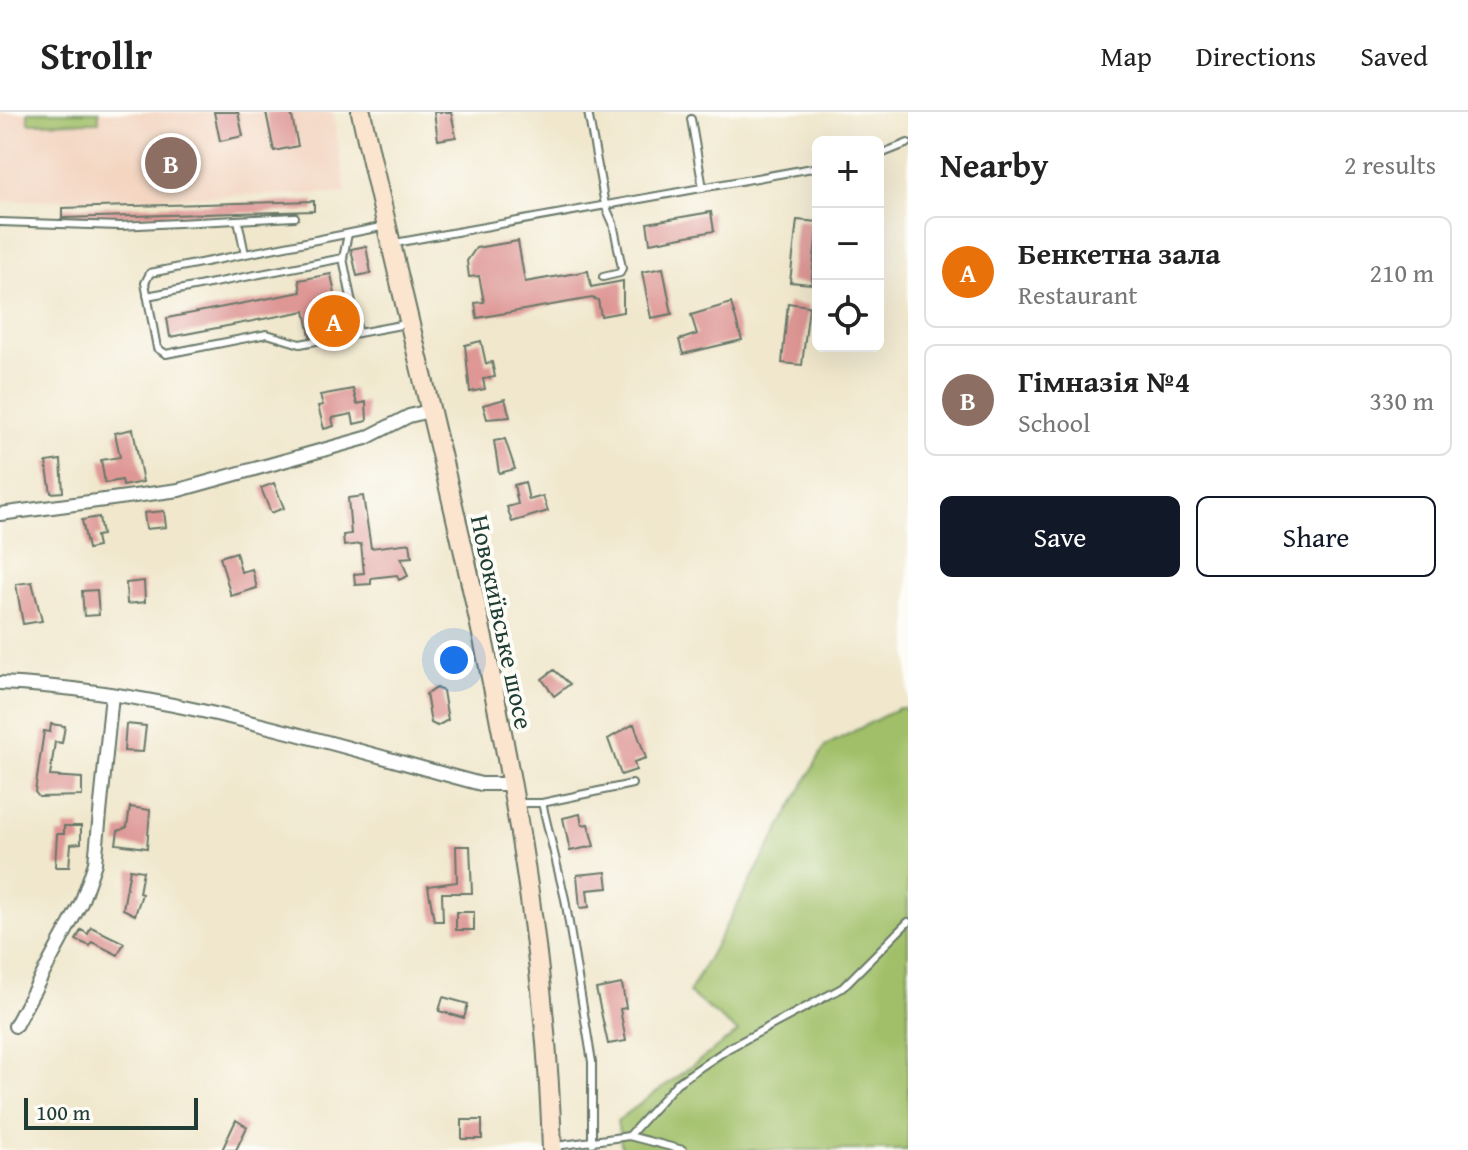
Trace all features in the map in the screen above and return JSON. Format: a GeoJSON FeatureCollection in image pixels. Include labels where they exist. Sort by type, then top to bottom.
{"type":"FeatureCollection","features":[{"type":"Feature","properties":{"kind":"main road","name":"Новокиївське шосе"},"geometry":{"type":"LineString","coordinates":[[361,112],[511,793],[539,958],[552,1148]]}},
{"type":"Feature","properties":{"kind":"street"},"geometry":{"type":"LineString","coordinates":[[0,514],[179,490],[346,445],[409,416],[429,411]]}},
{"type":"Feature","properties":{"kind":"street"},"geometry":{"type":"LineString","coordinates":[[0,683],[112,695],[235,719],[511,793]]}},
{"type":"Feature","properties":{"kind":"street"},"geometry":{"type":"LineString","coordinates":[[15,1026],[81,903],[95,863],[112,695]]}},
{"type":"Feature","properties":{"kind":"lane"},"geometry":{"type":"LineString","coordinates":[[588,112],[605,205],[613,223],[622,270],[603,277]]}},
{"type":"Feature","properties":{"kind":"lane"},"geometry":{"type":"LineString","coordinates":[[691,119],[703,188]]}},
{"type":"Feature","properties":{"kind":"lane"},"geometry":{"type":"LineString","coordinates":[[884,153],[908,143]]}},
{"type":"Feature","properties":{"kind":"lane"},"geometry":{"type":"LineString","coordinates":[[409,323],[300,344],[267,334],[160,354],[145,279],[150,273],[348,234],[389,235],[605,205],[812,168]]}},
{"type":"Feature","properties":{"kind":"lane"},"geometry":{"type":"LineString","coordinates":[[0,222],[120,226],[295,217]]}},
{"type":"Feature","properties":{"kind":"lane"},"geometry":{"type":"LineString","coordinates":[[238,220],[245,254]]}},
{"type":"Feature","properties":{"kind":"lane"},"geometry":{"type":"LineString","coordinates":[[348,234],[343,258],[358,333]]}},
{"type":"Feature","properties":{"kind":"lane"},"geometry":{"type":"LineString","coordinates":[[147,296],[343,258]]}},
{"type":"Feature","properties":{"kind":"lane"},"geometry":{"type":"LineString","coordinates":[[511,793],[542,803],[632,784]]}},
{"type":"Feature","properties":{"kind":"lane"},"geometry":{"type":"LineString","coordinates":[[542,803],[565,899],[578,993],[592,1062],[592,1143]]}},
{"type":"Feature","properties":{"kind":"lane"},"geometry":{"type":"LineString","coordinates":[[629,1136],[677,1083],[729,1048],[842,988],[908,922]]}},
{"type":"Feature","properties":{"kind":"lane"},"geometry":{"type":"LineString","coordinates":[[552,1148],[629,1136],[683,1150]]}},
{"type":"Feature","properties":{"kind":"shaded area"},"geometry":{"type":"Polygon","coordinates":[[[0,112],[333,112],[346,193],[0,201],[0,112]]]}},
{"type":"Feature","properties":{"kind":"green space"},"geometry":{"type":"Polygon","coordinates":[[[28,112],[99,112],[99,122],[28,123],[28,112]]]}},
{"type":"Feature","properties":{"kind":"green space"},"geometry":{"type":"Polygon","coordinates":[[[899,708],[908,708],[908,1150],[622,1150],[617,1121],[738,1032],[689,993],[825,746],[899,708]]]}},
{"type":"Feature","properties":{"kind":"building"},"geometry":{"type":"Polygon","coordinates":[[[214,112],[238,112],[243,136],[220,141],[214,112]]]}},
{"type":"Feature","properties":{"kind":"building"},"geometry":{"type":"Polygon","coordinates":[[[266,112],[291,112],[298,146],[274,151],[266,112]]]}},
{"type":"Feature","properties":{"kind":"building"},"geometry":{"type":"Polygon","coordinates":[[[434,112],[451,112],[456,137],[438,140],[434,112]]]}},
{"type":"Feature","properties":{"kind":"building"},"geometry":{"type":"Polygon","coordinates":[[[314,201],[314,211],[62,218],[62,208],[314,201]]]}},
{"type":"Feature","properties":{"kind":"building"},"geometry":{"type":"Polygon","coordinates":[[[711,212],[714,231],[650,243],[647,223],[711,212]]]}},
{"type":"Feature","properties":{"kind":"building"},"geometry":{"type":"Polygon","coordinates":[[[797,220],[812,221],[811,284],[790,282],[797,220]]]}},
{"type":"Feature","properties":{"kind":"building"},"geometry":{"type":"Polygon","coordinates":[[[518,241],[525,282],[588,271],[591,287],[623,281],[623,312],[601,316],[598,300],[592,298],[477,318],[475,303],[484,302],[479,276],[469,277],[467,261],[476,248],[518,241]]]}},
{"type":"Feature","properties":{"kind":"building"},"geometry":{"type":"Polygon","coordinates":[[[366,246],[371,273],[357,276],[351,249],[366,246]]]}},
{"type":"Feature","properties":{"kind":"building"},"geometry":{"type":"Polygon","coordinates":[[[663,268],[672,314],[651,318],[642,272],[663,268]]]}},
{"type":"Feature","properties":{"kind":"building"},"geometry":{"type":"Polygon","coordinates":[[[331,274],[342,330],[310,336],[305,311],[170,337],[167,318],[301,292],[299,280],[331,274]]]}},
{"type":"Feature","properties":{"kind":"building"},"geometry":{"type":"Polygon","coordinates":[[[731,303],[742,340],[683,354],[679,340],[697,334],[691,315],[731,303]]]}},
{"type":"Feature","properties":{"kind":"building"},"geometry":{"type":"Polygon","coordinates":[[[788,303],[809,306],[802,365],[782,363],[788,303]]]}},
{"type":"Feature","properties":{"kind":"building"},"geometry":{"type":"Polygon","coordinates":[[[481,341],[486,364],[492,362],[495,377],[483,379],[485,389],[470,392],[465,345],[481,341]]]}},
{"type":"Feature","properties":{"kind":"building"},"geometry":{"type":"Polygon","coordinates":[[[353,389],[357,404],[366,402],[367,421],[354,424],[352,414],[332,418],[334,426],[324,429],[318,406],[323,405],[320,395],[353,389]]]}},
{"type":"Feature","properties":{"kind":"building"},"geometry":{"type":"Polygon","coordinates":[[[505,399],[510,417],[487,419],[483,405],[505,399]]]}},
{"type":"Feature","properties":{"kind":"building"},"geometry":{"type":"Polygon","coordinates":[[[133,429],[143,482],[123,486],[122,480],[105,483],[101,460],[120,457],[115,433],[133,429]]]}},
{"type":"Feature","properties":{"kind":"building"},"geometry":{"type":"Polygon","coordinates":[[[505,439],[515,469],[499,473],[494,441],[505,439]]]}},
{"type":"Feature","properties":{"kind":"building"},"geometry":{"type":"Polygon","coordinates":[[[61,460],[63,492],[51,493],[46,462],[61,460]]]}},
{"type":"Feature","properties":{"kind":"building"},"geometry":{"type":"Polygon","coordinates":[[[525,482],[529,500],[543,496],[548,511],[512,522],[507,507],[518,504],[514,485],[525,482]]]}},
{"type":"Feature","properties":{"kind":"building"},"geometry":{"type":"Polygon","coordinates":[[[274,483],[284,508],[271,513],[261,488],[274,483]]]}},
{"type":"Feature","properties":{"kind":"building"},"geometry":{"type":"Polygon","coordinates":[[[363,496],[371,548],[410,543],[412,557],[401,558],[408,576],[399,580],[397,575],[371,578],[371,584],[355,585],[354,574],[364,573],[361,544],[344,546],[343,535],[351,534],[348,498],[363,496]]]}},
{"type":"Feature","properties":{"kind":"building"},"geometry":{"type":"Polygon","coordinates":[[[164,511],[166,527],[146,529],[144,513],[164,511]]]}},
{"type":"Feature","properties":{"kind":"building"},"geometry":{"type":"Polygon","coordinates":[[[99,517],[102,535],[96,536],[98,547],[88,549],[82,520],[99,517]]]}},
{"type":"Feature","properties":{"kind":"building"},"geometry":{"type":"Polygon","coordinates":[[[236,552],[241,572],[252,569],[257,588],[231,596],[220,557],[236,552]]]}},
{"type":"Feature","properties":{"kind":"building"},"geometry":{"type":"Polygon","coordinates":[[[144,581],[145,602],[127,604],[126,583],[144,581]]]}},
{"type":"Feature","properties":{"kind":"building"},"geometry":{"type":"Polygon","coordinates":[[[32,582],[42,621],[23,624],[16,584],[32,582]]]}},
{"type":"Feature","properties":{"kind":"building"},"geometry":{"type":"Polygon","coordinates":[[[97,590],[99,615],[84,616],[82,591],[97,590]]]}},
{"type":"Feature","properties":{"kind":"building"},"geometry":{"type":"Polygon","coordinates":[[[554,670],[570,684],[554,696],[542,679],[554,670]]]}},
{"type":"Feature","properties":{"kind":"building"},"geometry":{"type":"Polygon","coordinates":[[[437,688],[443,691],[448,720],[437,726],[431,723],[426,694],[437,688]]]}},
{"type":"Feature","properties":{"kind":"building"},"geometry":{"type":"Polygon","coordinates":[[[51,724],[65,726],[62,743],[55,742],[50,776],[82,778],[82,796],[39,797],[35,792],[44,731],[50,732],[51,724]]]}},
{"type":"Feature","properties":{"kind":"building"},"geometry":{"type":"Polygon","coordinates":[[[126,724],[146,726],[143,752],[124,751],[126,724]]]}},
{"type":"Feature","properties":{"kind":"building"},"geometry":{"type":"Polygon","coordinates":[[[634,724],[646,758],[634,762],[636,770],[621,775],[608,739],[634,724]]]}},
{"type":"Feature","properties":{"kind":"building"},"geometry":{"type":"Polygon","coordinates":[[[130,807],[150,810],[147,848],[116,844],[118,831],[127,827],[130,807]]]}},
{"type":"Feature","properties":{"kind":"building"},"geometry":{"type":"Polygon","coordinates":[[[580,814],[582,825],[588,824],[594,846],[570,851],[563,818],[580,814]]]}},
{"type":"Feature","properties":{"kind":"building"},"geometry":{"type":"Polygon","coordinates":[[[64,826],[81,826],[81,843],[71,844],[69,867],[55,867],[57,834],[64,834],[64,826]]]}},
{"type":"Feature","properties":{"kind":"building"},"geometry":{"type":"Polygon","coordinates":[[[456,846],[470,846],[472,893],[442,893],[443,921],[434,921],[428,886],[457,882],[456,846]]]}},
{"type":"Feature","properties":{"kind":"building"},"geometry":{"type":"Polygon","coordinates":[[[130,869],[143,871],[139,893],[142,894],[135,915],[123,909],[130,869]]]}},
{"type":"Feature","properties":{"kind":"building"},"geometry":{"type":"Polygon","coordinates":[[[606,872],[608,888],[587,890],[589,907],[580,908],[577,875],[606,872]]]}},
{"type":"Feature","properties":{"kind":"building"},"geometry":{"type":"Polygon","coordinates":[[[456,912],[474,912],[474,930],[456,930],[456,912]]]}},
{"type":"Feature","properties":{"kind":"building"},"geometry":{"type":"Polygon","coordinates":[[[91,927],[124,943],[118,955],[92,942],[90,946],[76,940],[81,930],[88,934],[91,927]]]}},
{"type":"Feature","properties":{"kind":"building"},"geometry":{"type":"Polygon","coordinates":[[[622,984],[626,1008],[620,1009],[626,1041],[608,1044],[596,989],[622,984]]]}},
{"type":"Feature","properties":{"kind":"building"},"geometry":{"type":"Polygon","coordinates":[[[443,997],[468,1004],[464,1018],[439,1011],[443,997]]]}},
{"type":"Feature","properties":{"kind":"building"},"geometry":{"type":"Polygon","coordinates":[[[236,1120],[247,1127],[236,1150],[222,1150],[236,1120]]]}},
{"type":"Feature","properties":{"kind":"building"},"geometry":{"type":"Polygon","coordinates":[[[462,1120],[482,1120],[482,1139],[462,1139],[462,1120]]]}},
{"type":"Feature","properties":{"kind":"place","name":"Гімназія №4"},"geometry":{"type":"Point","coordinates":[171,163]}},
{"type":"Feature","properties":{"kind":"place","name":"Бенкетна зала"},"geometry":{"type":"Point","coordinates":[334,321]}}]}
